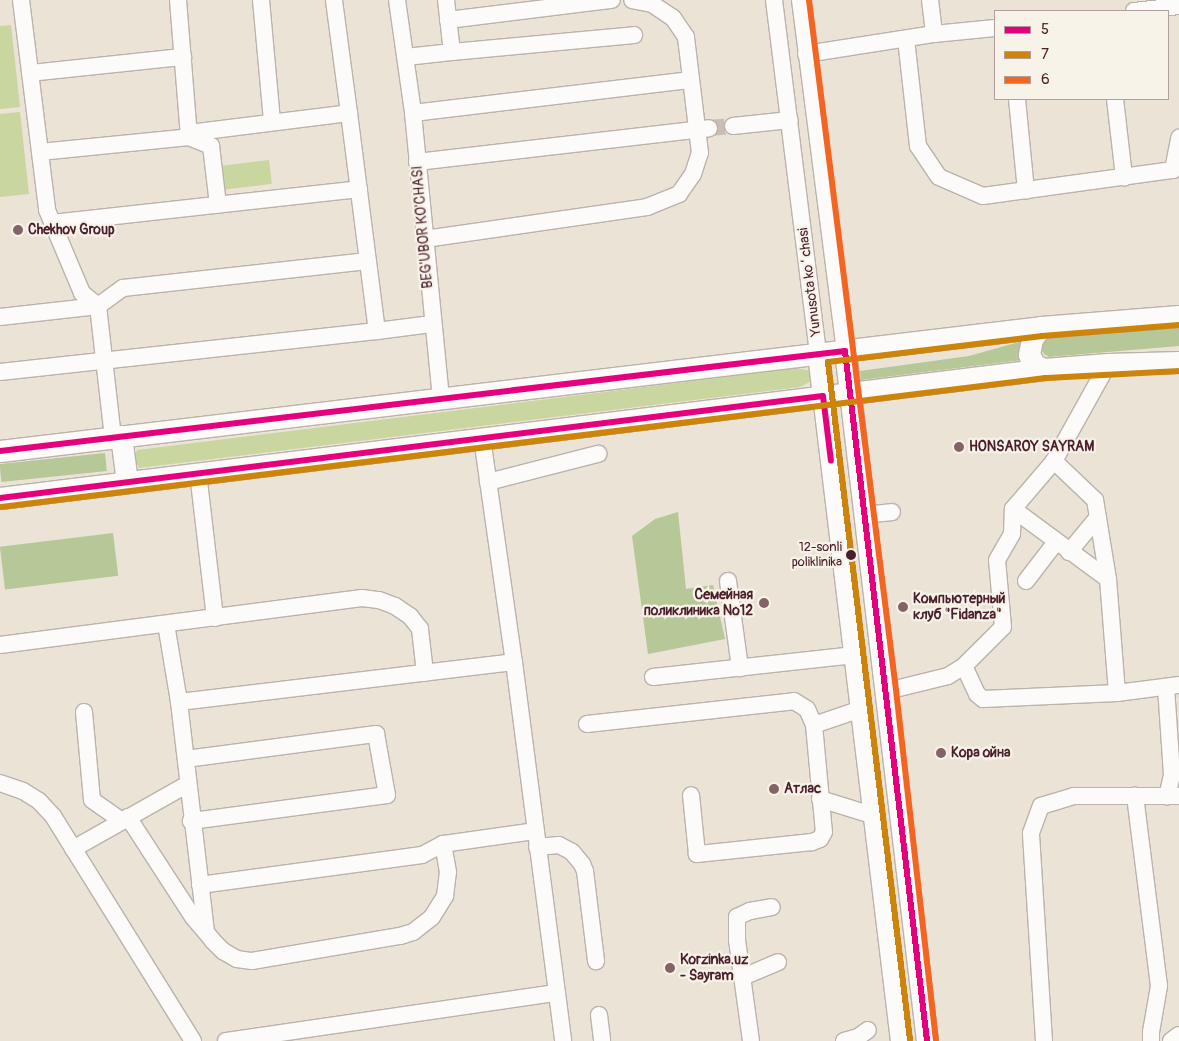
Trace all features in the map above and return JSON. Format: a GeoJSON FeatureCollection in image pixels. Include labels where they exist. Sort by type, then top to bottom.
{"type":"FeatureCollection","features":[{"type":"Feature","properties":{"kind":"main road"},"geometry":{"type":"LineString","coordinates":[[0,451],[1041,327],[1179,316]]}},
{"type":"Feature","properties":{"kind":"main road"},"geometry":{"type":"LineString","coordinates":[[1041,327],[1032,339],[1029,355],[1035,365],[1044,369]]}},
{"type":"Feature","properties":{"kind":"main road","name":"Yunusota koʻchasi"},"geometry":{"type":"LineString","coordinates":[[844,350],[887,691],[927,1041]]}},
{"type":"Feature","properties":{"kind":"main road","name":"Yunusota koʻchasi"},"geometry":{"type":"LineString","coordinates":[[818,354],[901,1041]]}},
{"type":"Feature","properties":{"kind":"main road"},"geometry":{"type":"LineString","coordinates":[[0,498],[1044,369],[1108,364],[1179,362]]}},
{"type":"Feature","properties":{"kind":"main road"},"geometry":{"type":"LineString","coordinates":[[117,437],[127,482]]}},
{"type":"Feature","properties":{"kind":"street"},"geometry":{"type":"LineString","coordinates":[[21,0],[47,210],[82,293],[98,306],[117,437]]}},
{"type":"Feature","properties":{"kind":"street"},"geometry":{"type":"LineString","coordinates":[[178,0],[189,135]]}},
{"type":"Feature","properties":{"kind":"street"},"geometry":{"type":"LineString","coordinates":[[261,0],[272,122]]}},
{"type":"Feature","properties":{"kind":"street"},"geometry":{"type":"LineString","coordinates":[[334,0],[377,331]]}},
{"type":"Feature","properties":{"kind":"street","name":"BEG'UBOR KO'CHASI"},"geometry":{"type":"LineString","coordinates":[[397,0],[406,56],[441,398]]}},
{"type":"Feature","properties":{"kind":"street"},"geometry":{"type":"LineString","coordinates":[[446,0],[452,52]]}},
{"type":"Feature","properties":{"kind":"street"},"geometry":{"type":"LineString","coordinates":[[448,20],[612,0]]}},
{"type":"Feature","properties":{"kind":"street"},"geometry":{"type":"LineString","coordinates":[[425,239],[647,207],[679,194],[693,174],[700,153],[703,128],[691,80],[686,37],[673,18],[652,4],[632,0]]}},
{"type":"Feature","properties":{"kind":"street","name":"Yunusota koʻchasi"},"geometry":{"type":"LineString","coordinates":[[774,0],[818,354]]}},
{"type":"Feature","properties":{"kind":"street","name":"Yunusota koʻchasi"},"geometry":{"type":"LineString","coordinates":[[800,0],[844,350]]}},
{"type":"Feature","properties":{"kind":"street"},"geometry":{"type":"LineString","coordinates":[[930,0],[934,34]]}},
{"type":"Feature","properties":{"kind":"street"},"geometry":{"type":"LineString","coordinates":[[1143,10],[1179,6]]}},
{"type":"Feature","properties":{"kind":"street"},"geometry":{"type":"LineString","coordinates":[[806,54],[934,34],[994,28]]}},
{"type":"Feature","properties":{"kind":"street"},"geometry":{"type":"LineString","coordinates":[[406,56],[634,35]]}},
{"type":"Feature","properties":{"kind":"street"},"geometry":{"type":"LineString","coordinates":[[906,39],[918,146],[939,177],[983,196],[1174,170],[1179,138]]}},
{"type":"Feature","properties":{"kind":"street"},"geometry":{"type":"LineString","coordinates":[[30,73],[183,57]]}},
{"type":"Feature","properties":{"kind":"street"},"geometry":{"type":"LineString","coordinates":[[412,113],[691,80]]}},
{"type":"Feature","properties":{"kind":"street"},"geometry":{"type":"LineString","coordinates":[[1017,100],[1026,191]]}},
{"type":"Feature","properties":{"kind":"street"},"geometry":{"type":"LineString","coordinates":[[1115,100],[1124,177]]}},
{"type":"Feature","properties":{"kind":"street"},"geometry":{"type":"LineString","coordinates":[[40,152],[349,114]]}},
{"type":"Feature","properties":{"kind":"street"},"geometry":{"type":"LineString","coordinates":[[733,126],[790,120]]}},
{"type":"Feature","properties":{"kind":"street"},"geometry":{"type":"LineString","coordinates":[[417,162],[703,128]]}},
{"type":"Feature","properties":{"kind":"street"},"geometry":{"type":"LineString","coordinates":[[189,135],[211,146],[218,205]]}},
{"type":"Feature","properties":{"kind":"street"},"geometry":{"type":"LineString","coordinates":[[52,223],[359,189]]}},
{"type":"Feature","properties":{"kind":"street"},"geometry":{"type":"LineString","coordinates":[[0,317],[98,306],[123,288],[368,261]]}},
{"type":"Feature","properties":{"kind":"street"},"geometry":{"type":"LineString","coordinates":[[0,372],[432,324]]}},
{"type":"Feature","properties":{"kind":"street"},"geometry":{"type":"LineString","coordinates":[[887,691],[948,676],[964,666],[1003,627],[997,560],[1012,534],[1013,509],[1054,461],[1108,364]]}},
{"type":"Feature","properties":{"kind":"street"},"geometry":{"type":"LineString","coordinates":[[482,438],[514,662],[563,1041]]}},
{"type":"Feature","properties":{"kind":"street"},"geometry":{"type":"LineString","coordinates":[[488,482],[598,454]]}},
{"type":"Feature","properties":{"kind":"street"},"geometry":{"type":"LineString","coordinates":[[1054,461],[1095,500],[1108,579],[1117,692]]}},
{"type":"Feature","properties":{"kind":"street"},"geometry":{"type":"LineString","coordinates":[[198,474],[215,618]]}},
{"type":"Feature","properties":{"kind":"street"},"geometry":{"type":"LineString","coordinates":[[1013,509],[1108,579]]}},
{"type":"Feature","properties":{"kind":"street"},"geometry":{"type":"LineString","coordinates":[[864,515],[892,512]]}},
{"type":"Feature","properties":{"kind":"street"},"geometry":{"type":"LineString","coordinates":[[1026,581],[1098,517]]}},
{"type":"Feature","properties":{"kind":"street"},"geometry":{"type":"LineString","coordinates":[[728,581],[740,668]]}},
{"type":"Feature","properties":{"kind":"street"},"geometry":{"type":"LineString","coordinates":[[0,645],[362,598],[379,600],[394,606],[410,616],[420,629],[425,673]]}},
{"type":"Feature","properties":{"kind":"street"},"geometry":{"type":"LineString","coordinates":[[166,624],[179,702],[191,821],[206,931]]}},
{"type":"Feature","properties":{"kind":"street"},"geometry":{"type":"LineString","coordinates":[[653,677],[855,655]]}},
{"type":"Feature","properties":{"kind":"street"},"geometry":{"type":"LineString","coordinates":[[179,702],[514,662]]}},
{"type":"Feature","properties":{"kind":"street"},"geometry":{"type":"LineString","coordinates":[[964,666],[976,694],[983,699],[1117,692],[1172,686],[1173,796],[1074,796],[1041,806],[1034,824],[1031,833],[1044,1041]]}},
{"type":"Feature","properties":{"kind":"street"},"geometry":{"type":"LineString","coordinates":[[587,724],[794,701],[807,709],[814,725],[824,832],[820,839],[812,842],[697,854],[691,796]]}},
{"type":"Feature","properties":{"kind":"street"},"geometry":{"type":"LineString","coordinates":[[814,725],[861,709]]}},
{"type":"Feature","properties":{"kind":"street"},"geometry":{"type":"LineString","coordinates":[[84,712],[92,800],[125,819],[193,917],[223,951],[238,959],[252,961],[400,936],[413,932],[432,917],[445,896],[448,872],[443,844]]}},
{"type":"Feature","properties":{"kind":"street"},"geometry":{"type":"LineString","coordinates":[[186,759],[376,734],[387,795],[191,821]]}},
{"type":"Feature","properties":{"kind":"street"},"geometry":{"type":"LineString","coordinates":[[0,783],[23,791],[39,801],[53,816],[193,1041]]}},
{"type":"Feature","properties":{"kind":"street"},"geometry":{"type":"LineString","coordinates":[[73,849],[188,784]]}},
{"type":"Feature","properties":{"kind":"street"},"geometry":{"type":"LineString","coordinates":[[1135,796],[1159,986],[1151,1041]]}},
{"type":"Feature","properties":{"kind":"street"},"geometry":{"type":"LineString","coordinates":[[820,800],[874,816]]}},
{"type":"Feature","properties":{"kind":"street"},"geometry":{"type":"LineString","coordinates":[[200,886],[422,855],[443,844],[536,839],[560,845],[572,852],[586,871],[596,961]]}},
{"type":"Feature","properties":{"kind":"street"},"geometry":{"type":"LineString","coordinates":[[750,1041],[737,940],[737,917],[750,911],[772,907]]}},
{"type":"Feature","properties":{"kind":"street"},"geometry":{"type":"LineString","coordinates":[[743,977],[778,962]]}},
{"type":"Feature","properties":{"kind":"street"},"geometry":{"type":"LineString","coordinates":[[226,1041],[557,993]]}},
{"type":"Feature","properties":{"kind":"street"},"geometry":{"type":"LineString","coordinates":[[600,1015],[602,1041]]}},
{"type":"Feature","properties":{"kind":"street"},"geometry":{"type":"LineString","coordinates":[[844,1041],[858,1038],[868,1030]]}},
{"type":"Feature","properties":{"kind":"street"},"geometry":{"type":"LineString","coordinates":[[1172,1041],[1179,1035]]}},
{"type":"Feature","properties":{"kind":"green space"},"geometry":{"type":"Polygon","coordinates":[[[11,25],[20,107],[0,109],[0,26],[11,25]]]}},
{"type":"Feature","properties":{"kind":"green space"},"geometry":{"type":"Polygon","coordinates":[[[20,112],[29,194],[0,197],[0,114],[20,112]]]}},
{"type":"Feature","properties":{"kind":"green space"},"geometry":{"type":"Polygon","coordinates":[[[269,160],[272,184],[225,190],[222,166],[269,160]]]}},
{"type":"Feature","properties":{"kind":"green space"},"geometry":{"type":"Polygon","coordinates":[[[1179,327],[1179,346],[1049,357],[1040,348],[1046,337],[1179,327]]]}},
{"type":"Feature","properties":{"kind":"green space"},"geometry":{"type":"Polygon","coordinates":[[[1022,341],[1023,360],[861,380],[860,371],[969,356],[1022,341]]]}},
{"type":"Feature","properties":{"kind":"green space"},"geometry":{"type":"Polygon","coordinates":[[[797,368],[816,372],[817,378],[800,387],[139,468],[134,459],[137,450],[797,368]]]}},
{"type":"Feature","properties":{"kind":"green space"},"geometry":{"type":"Polygon","coordinates":[[[105,453],[107,471],[1,482],[0,464],[105,453]]]}},
{"type":"Feature","properties":{"kind":"green space"},"geometry":{"type":"Polygon","coordinates":[[[678,512],[686,589],[713,585],[725,639],[648,654],[632,536],[655,519],[678,512]]]}},
{"type":"Feature","properties":{"kind":"green space"},"geometry":{"type":"Polygon","coordinates":[[[113,533],[118,576],[5,590],[0,547],[113,533]]]}},
{"type":"Feature","properties":{"kind":"tunnel"},"geometry":{"type":"LineString","coordinates":[[709,128],[733,126]]}},
{"type":"Feature","properties":{"kind":"transit line","name":"6"},"geometry":{"type":"LineString","coordinates":[[809,0],[896,690],[936,1040]]}},
{"type":"Feature","properties":{"kind":"transit line","name":"7"},"geometry":{"type":"LineString","coordinates":[[910,1040],[828,362],[1042,336],[1179,325]]}},
{"type":"Feature","properties":{"kind":"transit line","name":"5"},"geometry":{"type":"LineString","coordinates":[[0,451],[845,351],[927,1041]]}},
{"type":"Feature","properties":{"kind":"transit line","name":"7"},"geometry":{"type":"LineString","coordinates":[[1,507],[1045,378],[1179,371]]}},
{"type":"Feature","properties":{"kind":"transit line","name":"5"},"geometry":{"type":"LineString","coordinates":[[0,498],[823,396],[831,461]]}},
{"type":"Feature","properties":{"kind":"place","name":"Chekhov Group"},"geometry":{"type":"Point","coordinates":[18,230]}},
{"type":"Feature","properties":{"kind":"place","name":"HONSAROY SAYRAM"},"geometry":{"type":"Point","coordinates":[959,447]}},
{"type":"Feature","properties":{"kind":"place","name":"12-sonli poliklinika"},"geometry":{"type":"Point","coordinates":[851,555]}},
{"type":"Feature","properties":{"kind":"place","name":"Семейная поликлиника №12"},"geometry":{"type":"Point","coordinates":[764,603]}},
{"type":"Feature","properties":{"kind":"place","name":"Компьютерный клуб \"Fidanza\""},"geometry":{"type":"Point","coordinates":[903,607]}},
{"type":"Feature","properties":{"kind":"place","name":"Кора ойна"},"geometry":{"type":"Point","coordinates":[941,753]}},
{"type":"Feature","properties":{"kind":"place","name":"Атлас"},"geometry":{"type":"Point","coordinates":[774,789]}},
{"type":"Feature","properties":{"kind":"place","name":"Korzinka.uz - Sayram"},"geometry":{"type":"Point","coordinates":[670,968]}}]}
